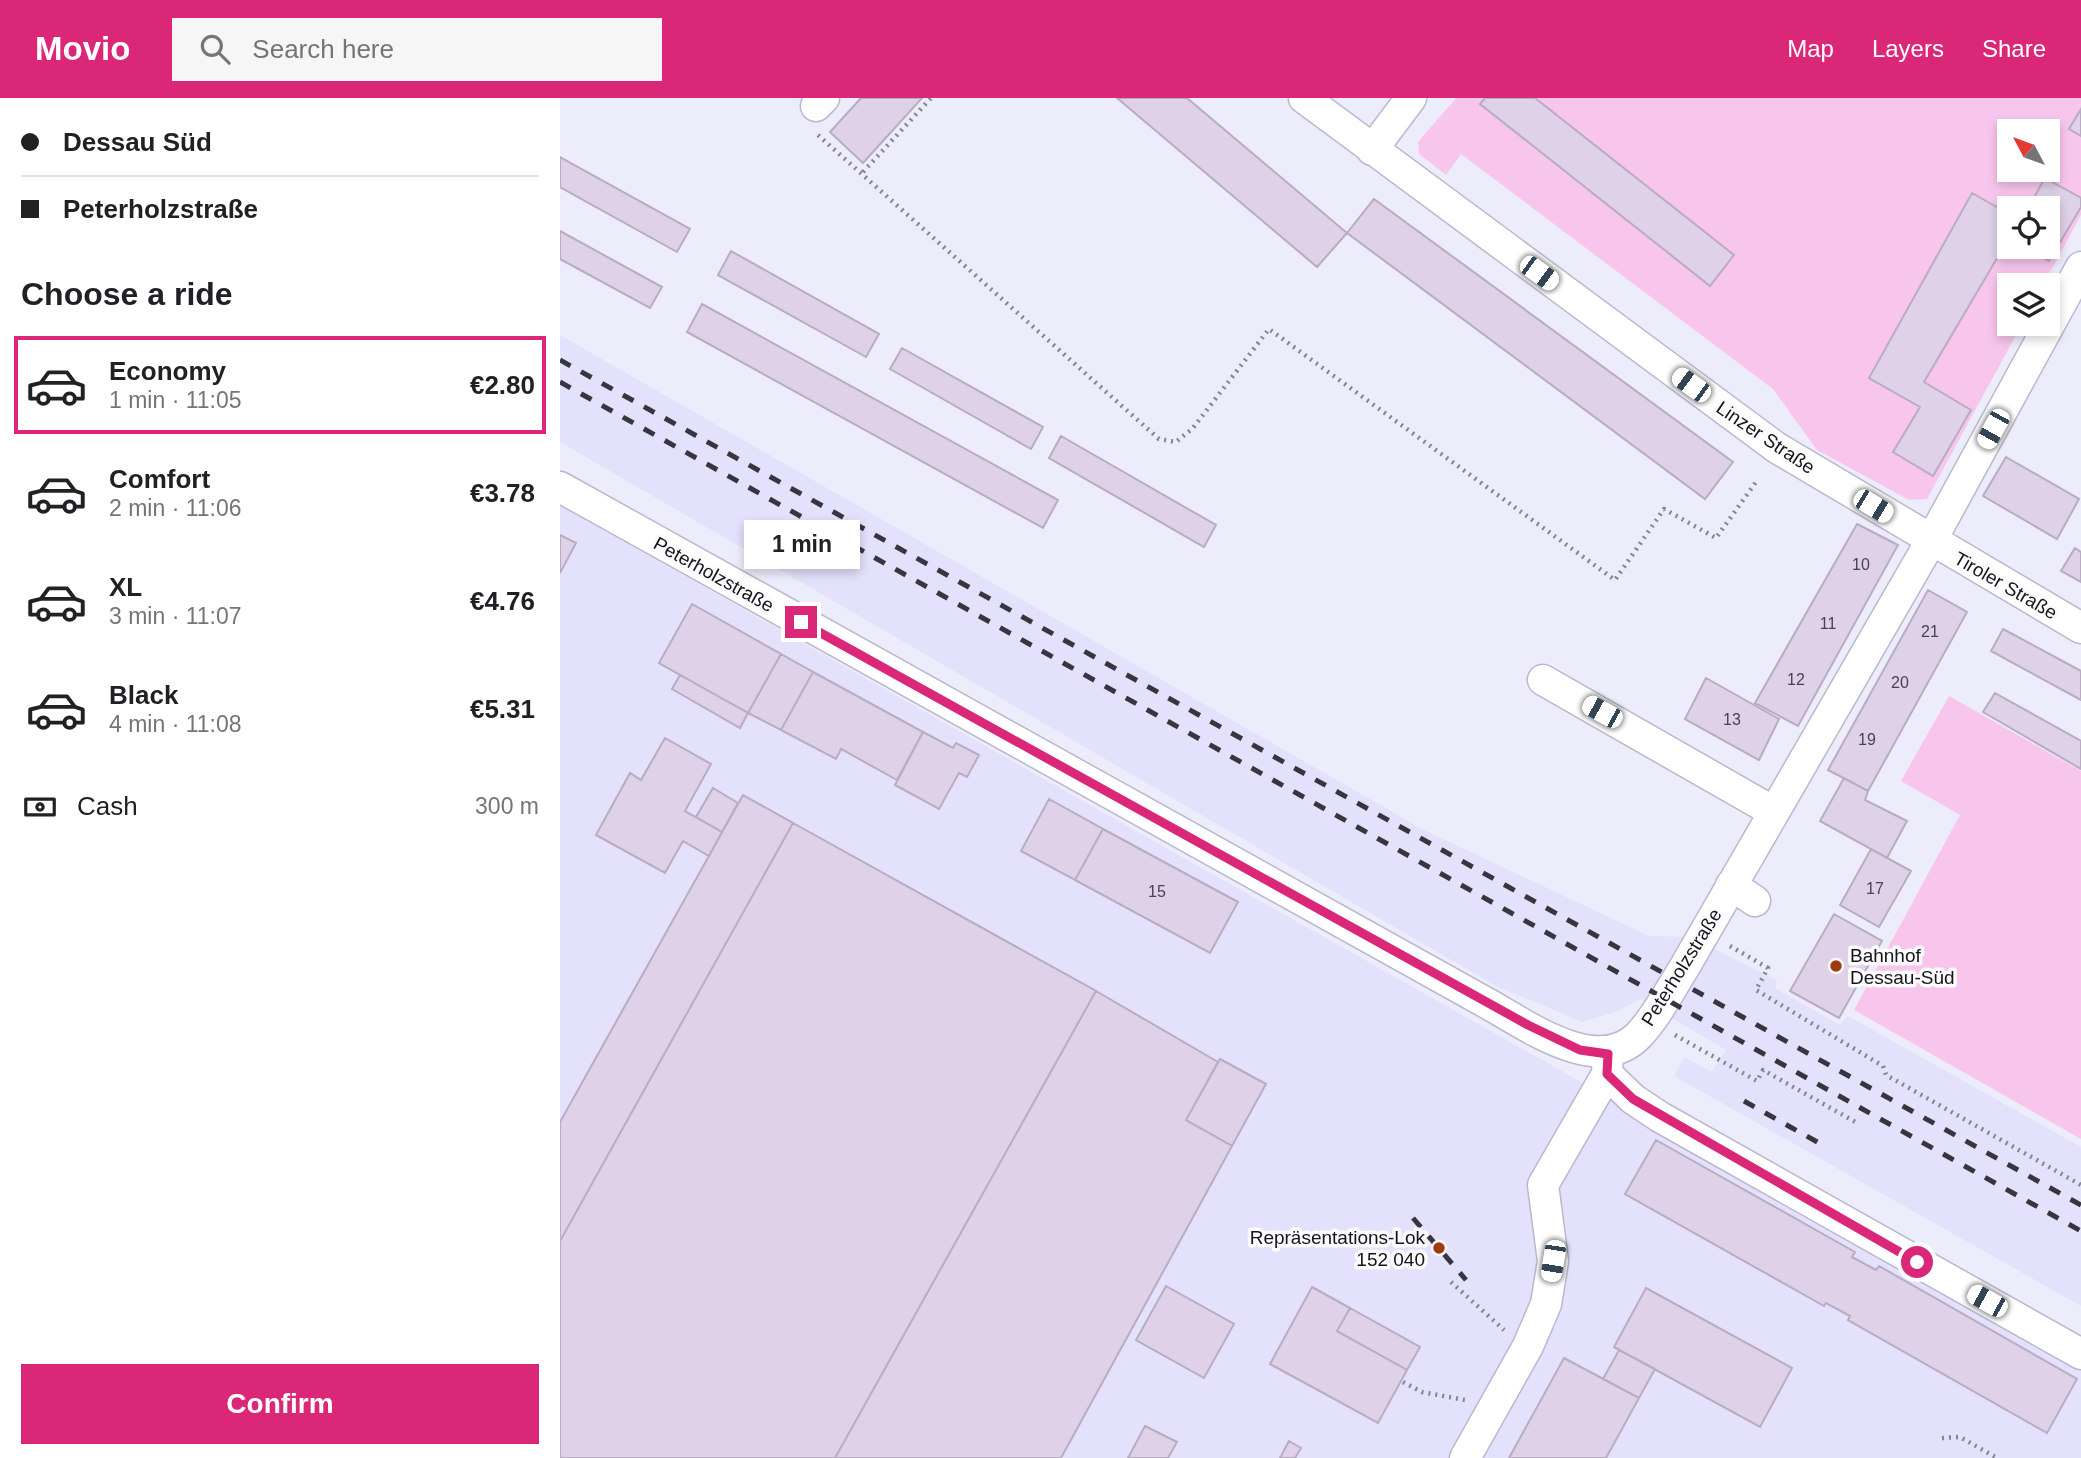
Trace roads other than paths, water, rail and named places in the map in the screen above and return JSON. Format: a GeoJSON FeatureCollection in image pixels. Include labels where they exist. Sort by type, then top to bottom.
{"type":"FeatureCollection","features":[{"type":"Feature","properties":{"kind":"street","name":"Linzer Straße"},"geometry":{"type":"LineString","coordinates":[[1304,98],[1777,448],[1931,541]]}},
{"type":"Feature","properties":{"kind":"street"},"geometry":{"type":"LineString","coordinates":[[1372,150],[1411,98]]}},
{"type":"Feature","properties":{"kind":"street","name":"Peterholzstraße"},"geometry":{"type":"LineString","coordinates":[[560,487],[1483,1001],[1607,1064],[1639,1036],[1705,932],[1743,893],[1774,813],[1931,541],[2081,267]]}},
{"type":"Feature","properties":{"kind":"street","name":"Tiroler Straße"},"geometry":{"type":"LineString","coordinates":[[1931,541],[2081,628]]}},
{"type":"Feature","properties":{"kind":"street"},"geometry":{"type":"LineString","coordinates":[[1543,680],[1774,813]]}},
{"type":"Feature","properties":{"kind":"street"},"geometry":{"type":"LineString","coordinates":[[1465,1458],[1528,1346],[1546,1304],[1553,1261],[1543,1185],[1607,1064],[1633,1099],[1660,1117],[2081,1354]]}},
{"type":"Feature","properties":{"kind":"railway"},"geometry":{"type":"LineString","coordinates":[[560,360],[2081,1205]]}},
{"type":"Feature","properties":{"kind":"railway"},"geometry":{"type":"LineString","coordinates":[[560,382],[2081,1231]]}},
{"type":"Feature","properties":{"kind":"railway"},"geometry":{"type":"LineString","coordinates":[[1744,1101],[1819,1143]]}},
{"type":"Feature","properties":{"kind":"railway"},"geometry":{"type":"LineString","coordinates":[[1413,1218],[1466,1280]]}},
{"type":"Feature","properties":{"kind":"place","name":"Bahnhof Dessau-Süd"},"geometry":{"type":"Point","coordinates":[1836,966]}},
{"type":"Feature","properties":{"kind":"place","name":"Repräsentations-Lok 152 040"},"geometry":{"type":"Point","coordinates":[1439,1248]}}]}
